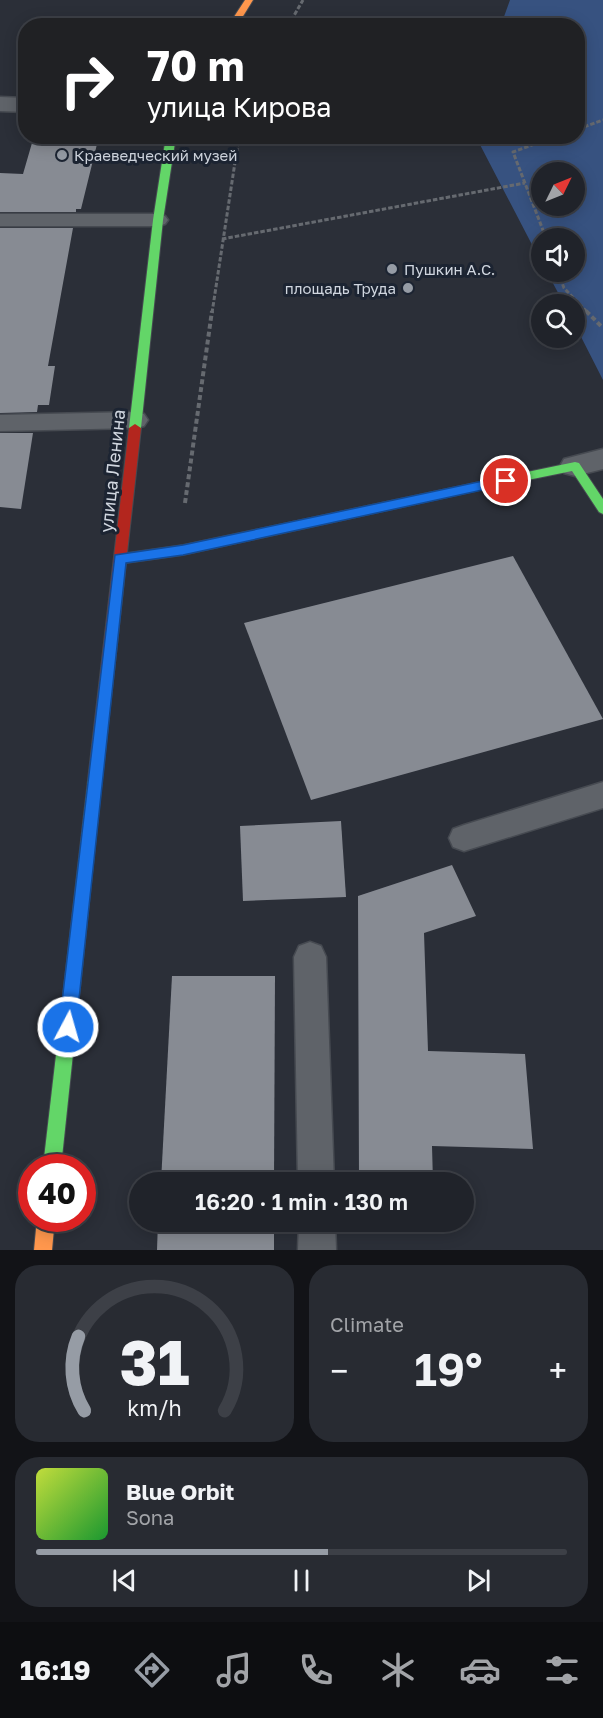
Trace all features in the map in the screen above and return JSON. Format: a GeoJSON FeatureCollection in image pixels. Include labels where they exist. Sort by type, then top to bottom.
{"type":"FeatureCollection","features":[{"type":"Feature","properties":{"kind":"street"},"geometry":{"type":"LineString","coordinates":[[237,18],[249,0]]}},
{"type":"Feature","properties":{"kind":"street"},"geometry":{"type":"LineString","coordinates":[[0,104],[18,105]]}},
{"type":"Feature","properties":{"kind":"street","name":"улица Ленина"},"geometry":{"type":"LineString","coordinates":[[53,1154],[158,220],[170,144]]}},
{"type":"Feature","properties":{"kind":"street"},"geometry":{"type":"LineString","coordinates":[[120,559],[183,550],[603,459]]}},
{"type":"Feature","properties":{"kind":"street"},"geometry":{"type":"LineString","coordinates":[[575,466],[603,509]]}},
{"type":"Feature","properties":{"kind":"street"},"geometry":{"type":"LineString","coordinates":[[43,1250],[45,1232]]}},
{"type":"Feature","properties":{"kind":"lane"},"geometry":{"type":"LineString","coordinates":[[0,220],[158,220]]}},
{"type":"Feature","properties":{"kind":"lane"},"geometry":{"type":"LineString","coordinates":[[0,423],[136,420]]}},
{"type":"Feature","properties":{"kind":"lane"},"geometry":{"type":"LineString","coordinates":[[464,838],[603,795]]}},
{"type":"Feature","properties":{"kind":"lane"},"geometry":{"type":"LineString","coordinates":[[310,957],[316,1172]]}},
{"type":"Feature","properties":{"kind":"lane"},"geometry":{"type":"LineString","coordinates":[[317,1232],[317,1250]]}},
{"type":"Feature","properties":{"kind":"path"},"geometry":{"type":"LineString","coordinates":[[293,18],[303,0]]}},
{"type":"Feature","properties":{"kind":"path"},"geometry":{"type":"LineString","coordinates":[[585,126],[603,120]]}},
{"type":"Feature","properties":{"kind":"path"},"geometry":{"type":"LineString","coordinates":[[185,503],[238,144]]}},
{"type":"Feature","properties":{"kind":"path"},"geometry":{"type":"LineString","coordinates":[[534,144],[513,152],[542,228]]}},
{"type":"Feature","properties":{"kind":"path"},"geometry":{"type":"LineString","coordinates":[[222,239],[525,183]]}},
{"type":"Feature","properties":{"kind":"path"},"geometry":{"type":"LineString","coordinates":[[562,282],[564,288],[603,328]]}},
{"type":"Feature","properties":{"kind":"shaded area"},"geometry":{"type":"Polygon","coordinates":[[[510,0],[603,0],[603,380],[585,345],[585,294],[559,294],[552,282],[585,282],[585,228],[531,228],[531,243],[480,144],[585,144],[585,18],[504,18],[510,0]]]}},
{"type":"Feature","properties":{"kind":"building","name":"Краеведческий музей"},"geometry":{"type":"Polygon","coordinates":[[[32,144],[97,144],[81,209],[76,209],[76,212],[0,212],[0,173],[23,174],[32,144]]]}},
{"type":"Feature","properties":{"kind":"building"},"geometry":{"type":"Polygon","coordinates":[[[0,228],[73,228],[48,366],[55,366],[49,405],[38,405],[37,412],[0,413],[0,228]]]}},
{"type":"Feature","properties":{"kind":"building"},"geometry":{"type":"Polygon","coordinates":[[[0,433],[33,433],[21,509],[0,507],[0,433]]]}},
{"type":"Feature","properties":{"kind":"building"},"geometry":{"type":"Polygon","coordinates":[[[513,556],[603,719],[311,800],[244,623],[513,556]]]}},
{"type":"Feature","properties":{"kind":"building"},"geometry":{"type":"Polygon","coordinates":[[[341,821],[346,897],[243,901],[240,826],[341,821]]]}},
{"type":"Feature","properties":{"kind":"building"},"geometry":{"type":"Polygon","coordinates":[[[452,865],[476,916],[424,933],[428,1051],[525,1054],[533,1149],[432,1146],[433,1172],[359,1172],[358,896],[452,865]]]}},
{"type":"Feature","properties":{"kind":"building"},"geometry":{"type":"Polygon","coordinates":[[[172,976],[275,976],[274,1172],[162,1172],[172,976]]]}},
{"type":"Feature","properties":{"kind":"building"},"geometry":{"type":"Polygon","coordinates":[[[158,1232],[274,1232],[274,1250],[157,1250],[158,1232]]]}},
{"type":"Feature","properties":{"kind":"traffic: fast"},"geometry":{"type":"LineString","coordinates":[[135,428],[158,220],[170,144]]}},
{"type":"Feature","properties":{"kind":"traffic: fast"},"geometry":{"type":"LineString","coordinates":[[503,481],[575,466],[603,509]]}},
{"type":"Feature","properties":{"kind":"traffic: fast"},"geometry":{"type":"LineString","coordinates":[[53,1154],[95,780]]}},
{"type":"Feature","properties":{"kind":"traffic: slow"},"geometry":{"type":"LineString","coordinates":[[237,18],[249,0]]}},
{"type":"Feature","properties":{"kind":"traffic: slow"},"geometry":{"type":"LineString","coordinates":[[43,1250],[45,1232]]}},
{"type":"Feature","properties":{"kind":"traffic: jam"},"geometry":{"type":"LineString","coordinates":[[95,780],[135,428]]}},
{"type":"Feature","properties":{"kind":"traffic: jam"},"geometry":{"type":"LineString","coordinates":[[120,559],[183,550],[503,481]]}},
{"type":"Feature","properties":{"kind":"place","name":"Краеведческий музей"},"geometry":{"type":"Point","coordinates":[62,155]}},
{"type":"Feature","properties":{"kind":"place","name":"Пушкин А.С."},"geometry":{"type":"Point","coordinates":[392,269]}},
{"type":"Feature","properties":{"kind":"place","name":"площадь Труда"},"geometry":{"type":"Point","coordinates":[408,288]}},
{"type":"Feature","properties":{"kind":"route"},"geometry":{"type":"LineString","coordinates":[[68,1027],[120,559],[183,550],[506,481]]}}]}
